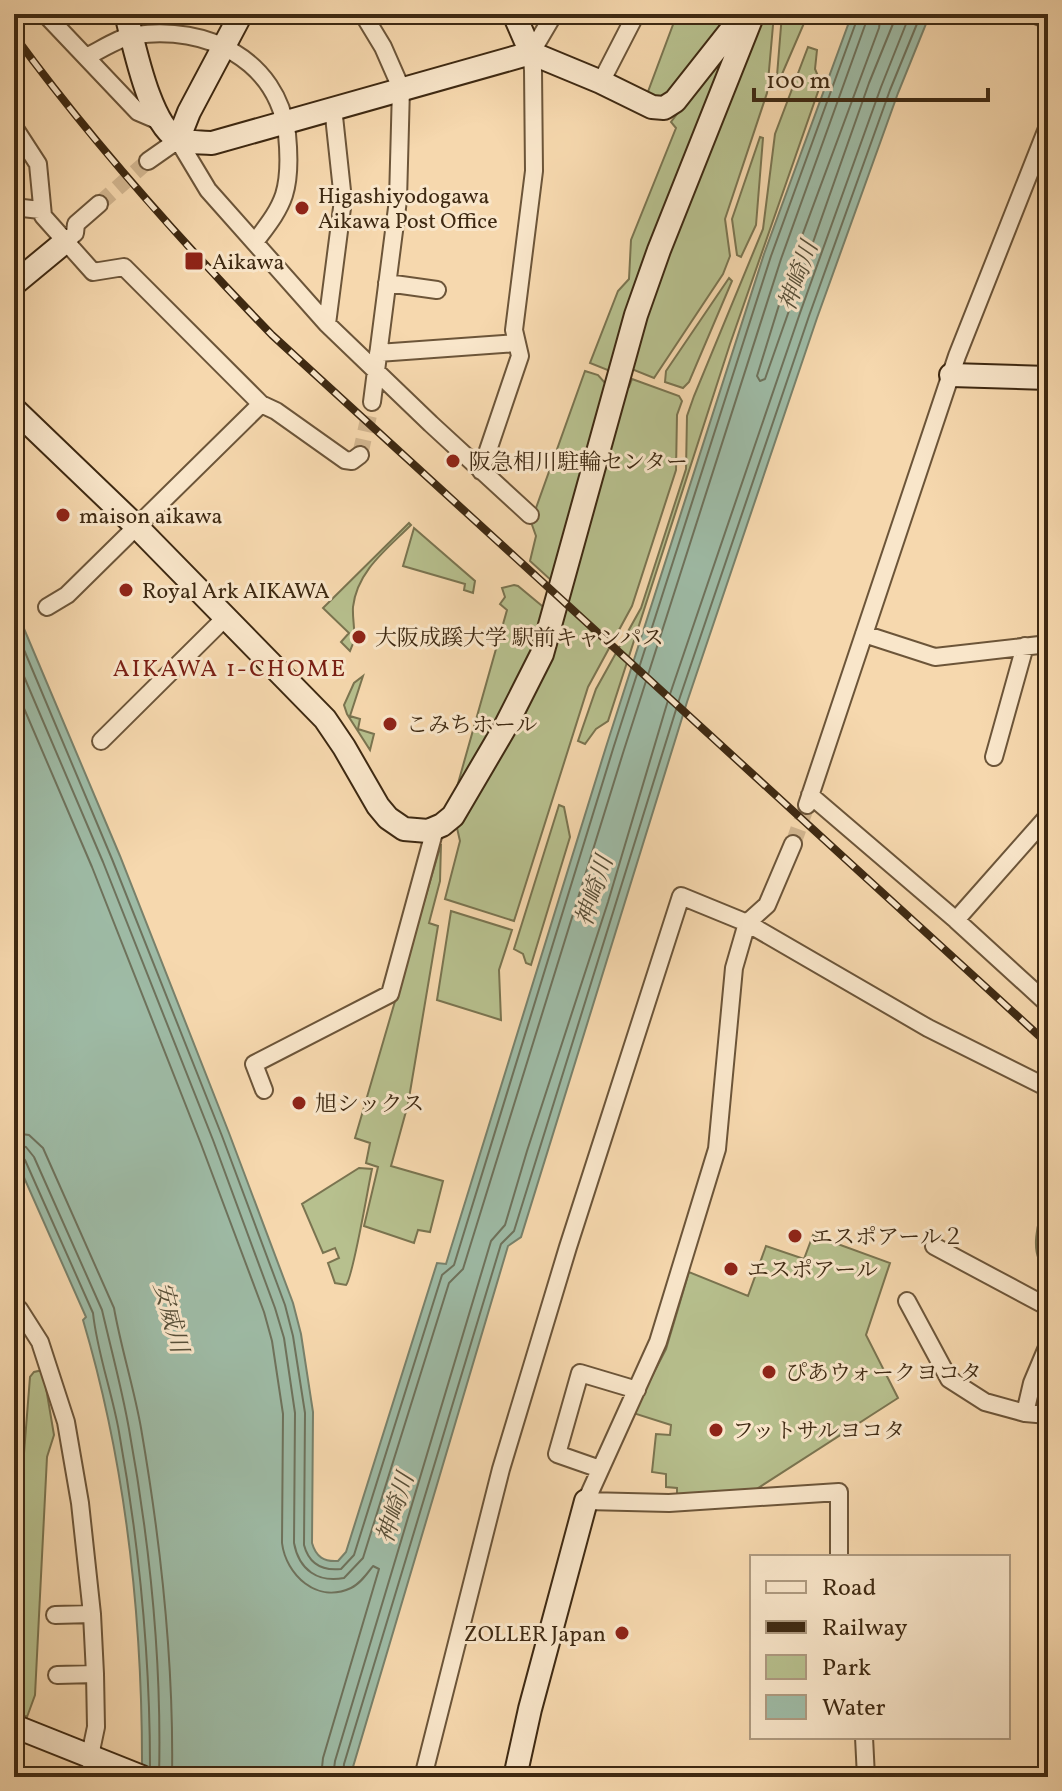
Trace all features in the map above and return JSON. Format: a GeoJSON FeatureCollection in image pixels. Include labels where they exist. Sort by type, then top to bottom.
{"type":"FeatureCollection","features":[{"type":"Feature","properties":{"kind":"street"},"geometry":{"type":"LineString","coordinates":[[45,14],[138,112],[159,121]]}},
{"type":"Feature","properties":{"kind":"street"},"geometry":{"type":"LineString","coordinates":[[148,161],[178,140],[189,112],[241,14]]}},
{"type":"Feature","properties":{"kind":"street"},"geometry":{"type":"LineString","coordinates":[[364,14],[401,88],[398,200],[372,402]]}},
{"type":"Feature","properties":{"kind":"street"},"geometry":{"type":"LineString","coordinates":[[481,471],[520,356],[514,330],[534,171],[531,53],[514,14]]}},
{"type":"Feature","properties":{"kind":"street"},"geometry":{"type":"LineString","coordinates":[[531,53],[554,14]]}},
{"type":"Feature","properties":{"kind":"street"},"geometry":{"type":"LineString","coordinates":[[601,82],[636,14]]}},
{"type":"Feature","properties":{"kind":"street"},"geometry":{"type":"LineString","coordinates":[[178,140],[212,143],[531,53],[652,107],[669,106],[746,14]]}},
{"type":"Feature","properties":{"kind":"street"},"geometry":{"type":"LineString","coordinates":[[14,409],[137,527],[325,719],[388,818],[412,831],[435,829],[448,821],[461,804],[542,654],[636,315],[753,14]]}},
{"type":"Feature","properties":{"kind":"street"},"geometry":{"type":"LineString","coordinates":[[1033,14],[1048,20]]}},
{"type":"Feature","properties":{"kind":"street"},"geometry":{"type":"LineString","coordinates":[[86,57],[129,24],[197,36],[225,46],[247,60],[263,77],[276,97],[285,121],[289,173],[284,196],[274,217],[255,242]]}},
{"type":"Feature","properties":{"kind":"street"},"geometry":{"type":"LineString","coordinates":[[129,24],[159,121],[178,140],[208,190],[327,324],[530,515]]}},
{"type":"Feature","properties":{"kind":"street"},"geometry":{"type":"LineString","coordinates":[[327,324],[343,200],[333,107]]}},
{"type":"Feature","properties":{"kind":"street"},"geometry":{"type":"LineString","coordinates":[[1048,126],[957,356],[808,800],[956,920],[1048,1004]]}},
{"type":"Feature","properties":{"kind":"street"},"geometry":{"type":"LineString","coordinates":[[14,127],[19,144],[38,164],[40,210],[43,216],[71,233],[93,272],[124,267],[261,404],[276,411],[345,460],[352,461],[360,455]]}},
{"type":"Feature","properties":{"kind":"street"},"geometry":{"type":"LineString","coordinates":[[14,284],[99,204]]}},
{"type":"Feature","properties":{"kind":"street"},"geometry":{"type":"LineString","coordinates":[[14,207],[40,210]]}},
{"type":"Feature","properties":{"kind":"street"},"geometry":{"type":"LineString","coordinates":[[387,283],[437,290]]}},
{"type":"Feature","properties":{"kind":"street"},"geometry":{"type":"LineString","coordinates":[[378,353],[516,343]]}},
{"type":"Feature","properties":{"kind":"street"},"geometry":{"type":"LineString","coordinates":[[951,375],[1048,378]]}},
{"type":"Feature","properties":{"kind":"street"},"geometry":{"type":"LineString","coordinates":[[47,607],[67,595],[261,404]]}},
{"type":"Feature","properties":{"kind":"street"},"geometry":{"type":"LineString","coordinates":[[101,741],[226,617]]}},
{"type":"Feature","properties":{"kind":"street"},"geometry":{"type":"LineString","coordinates":[[864,634],[935,657],[1048,644]]}},
{"type":"Feature","properties":{"kind":"street"},"geometry":{"type":"LineString","coordinates":[[994,757],[1025,646]]}},
{"type":"Feature","properties":{"kind":"street"},"geometry":{"type":"LineString","coordinates":[[956,920],[1048,816]]}},
{"type":"Feature","properties":{"kind":"street"},"geometry":{"type":"LineString","coordinates":[[264,1090],[254,1064],[390,994],[435,829]]}},
{"type":"Feature","properties":{"kind":"street"},"geometry":{"type":"LineString","coordinates":[[515,1777],[530,1709],[586,1501],[658,1342],[717,1149],[734,968],[747,923],[767,905],[793,844]]}},
{"type":"Feature","properties":{"kind":"street"},"geometry":{"type":"LineString","coordinates":[[423,1777],[501,1469],[568,1247],[681,896],[747,923],[928,1028],[1048,1088]]}},
{"type":"Feature","properties":{"kind":"street"},"geometry":{"type":"LineString","coordinates":[[934,1246],[1048,1307]]}},
{"type":"Feature","properties":{"kind":"street"},"geometry":{"type":"LineString","coordinates":[[907,1301],[949,1379],[985,1402],[1025,1413],[1048,1415]]}},
{"type":"Feature","properties":{"kind":"street"},"geometry":{"type":"LineString","coordinates":[[14,1306],[40,1342],[66,1422],[80,1503],[92,1614],[95,1765]]}},
{"type":"Feature","properties":{"kind":"street"},"geometry":{"type":"LineString","coordinates":[[1025,1413],[1032,1383],[1048,1345]]}},
{"type":"Feature","properties":{"kind":"street"},"geometry":{"type":"LineString","coordinates":[[600,1469],[557,1454],[580,1373],[637,1390]]}},
{"type":"Feature","properties":{"kind":"street"},"geometry":{"type":"LineString","coordinates":[[586,1501],[669,1503],[839,1492],[839,1555]]}},
{"type":"Feature","properties":{"kind":"street"},"geometry":{"type":"LineString","coordinates":[[55,1615],[92,1614]]}},
{"type":"Feature","properties":{"kind":"street"},"geometry":{"type":"LineString","coordinates":[[57,1675],[95,1674]]}},
{"type":"Feature","properties":{"kind":"street"},"geometry":{"type":"LineString","coordinates":[[14,1726],[95,1765],[142,1777]]}},
{"type":"Feature","properties":{"kind":"street"},"geometry":{"type":"LineString","coordinates":[[864,1739],[866,1777]]}},
{"type":"Feature","properties":{"kind":"green space"},"geometry":{"type":"Polygon","coordinates":[[[677,14],[732,14],[671,94],[655,101],[646,97],[677,14]]]}},
{"type":"Feature","properties":{"kind":"green space"},"geometry":{"type":"Polygon","coordinates":[[[764,14],[774,14],[767,93],[725,219],[730,256],[723,274],[654,378],[629,368],[643,318],[764,14]]]}},
{"type":"Feature","properties":{"kind":"green space"},"geometry":{"type":"Polygon","coordinates":[[[782,14],[808,14],[776,88],[782,14]]]}},
{"type":"Feature","properties":{"kind":"green space"},"geometry":{"type":"Polygon","coordinates":[[[732,41],[610,371],[590,363],[618,291],[629,279],[631,240],[676,128],[671,122],[732,41]]]}},
{"type":"Feature","properties":{"kind":"green space"},"geometry":{"type":"Polygon","coordinates":[[[808,47],[817,50],[815,69],[821,83],[730,344],[608,721],[596,729],[585,744],[578,741],[596,689],[641,608],[686,469],[687,416],[763,229],[775,134],[808,47]]]}},
{"type":"Feature","properties":{"kind":"green space"},"geometry":{"type":"Polygon","coordinates":[[[760,137],[763,138],[756,225],[741,257],[737,255],[732,219],[760,137]]]}},
{"type":"Feature","properties":{"kind":"green space"},"geometry":{"type":"Polygon","coordinates":[[[729,278],[732,281],[689,382],[683,388],[665,382],[666,371],[729,278]]]}},
{"type":"Feature","properties":{"kind":"green space"},"geometry":{"type":"Polygon","coordinates":[[[585,371],[598,375],[606,384],[553,582],[530,561],[536,536],[531,522],[585,371]]]}},
{"type":"Feature","properties":{"kind":"green space"},"geometry":{"type":"Polygon","coordinates":[[[632,379],[679,396],[682,401],[677,415],[676,470],[632,606],[588,687],[514,921],[445,899],[460,841],[457,828],[555,648],[623,386],[629,387],[632,379]]]}},
{"type":"Feature","properties":{"kind":"green space"},"geometry":{"type":"Polygon","coordinates":[[[409,523],[411,525],[374,562],[360,582],[353,607],[354,635],[350,651],[341,642],[349,633],[323,608],[409,523]]]}},
{"type":"Feature","properties":{"kind":"green space"},"geometry":{"type":"Polygon","coordinates":[[[414,528],[475,581],[473,593],[464,590],[465,584],[403,566],[414,528]]]}},
{"type":"Feature","properties":{"kind":"green space"},"geometry":{"type":"Polygon","coordinates":[[[514,585],[547,610],[525,671],[455,794],[507,610],[500,604],[505,597],[502,588],[514,585]]]}},
{"type":"Feature","properties":{"kind":"green space"},"geometry":{"type":"Polygon","coordinates":[[[363,676],[350,716],[360,719],[358,729],[374,734],[370,750],[347,714],[344,705],[354,683],[363,676]]]}},
{"type":"Feature","properties":{"kind":"green space"},"geometry":{"type":"Polygon","coordinates":[[[559,805],[564,807],[570,837],[531,965],[526,963],[523,954],[514,949],[559,805]]]}},
{"type":"Feature","properties":{"kind":"green space"},"geometry":{"type":"Polygon","coordinates":[[[441,844],[440,881],[429,923],[438,926],[408,1104],[391,1166],[443,1181],[430,1232],[418,1230],[414,1243],[364,1226],[378,1167],[366,1163],[370,1143],[355,1138],[441,844]]]}},
{"type":"Feature","properties":{"kind":"green space"},"geometry":{"type":"Polygon","coordinates":[[[451,911],[512,930],[499,970],[501,1020],[437,1000],[451,911]]]}},
{"type":"Feature","properties":{"kind":"green space"},"geometry":{"type":"Polygon","coordinates":[[[359,1168],[372,1169],[346,1285],[335,1283],[328,1263],[339,1258],[335,1248],[323,1253],[302,1204],[359,1168]]]}},
{"type":"Feature","properties":{"kind":"green space"},"geometry":{"type":"Polygon","coordinates":[[[1048,1200],[1047,1270],[1038,1255],[1036,1236],[1048,1200]]]}},
{"type":"Feature","properties":{"kind":"green space","name":"ぴあウォークヨコタ"},"geometry":{"type":"Polygon","coordinates":[[[813,1235],[890,1263],[866,1335],[898,1398],[752,1492],[677,1498],[677,1488],[666,1487],[666,1474],[652,1472],[656,1434],[670,1435],[671,1425],[633,1413],[666,1349],[689,1272],[748,1296],[766,1246],[804,1259],[813,1235]]]}},
{"type":"Feature","properties":{"kind":"green space"},"geometry":{"type":"Polygon","coordinates":[[[43,1370],[54,1435],[47,1457],[35,1695],[27,1717],[14,1711],[14,1515],[20,1504],[30,1377],[34,1372],[43,1370]]]}},
{"type":"Feature","properties":{"kind":"water"},"geometry":{"type":"Polygon","coordinates":[[[852,14],[930,14],[898,93],[817,318],[687,702],[521,1237],[508,1246],[350,1777],[142,1777],[135,1604],[111,1432],[83,1320],[86,1317],[14,1155],[14,605],[120,856],[293,1303],[313,1412],[312,1543],[321,1558],[338,1561],[346,1552],[437,1263],[446,1264],[606,747],[764,254],[852,14]]]}},
{"type":"Feature","properties":{"kind":"tunnel"},"geometry":{"type":"LineString","coordinates":[[99,204],[148,161]]}},
{"type":"Feature","properties":{"kind":"tunnel"},"geometry":{"type":"LineString","coordinates":[[360,455],[372,402]]}},
{"type":"Feature","properties":{"kind":"tunnel"},"geometry":{"type":"LineString","coordinates":[[793,844],[807,805]]}},
{"type":"Feature","properties":{"kind":"railway"},"geometry":{"type":"LineString","coordinates":[[14,35],[74,114],[138,190],[272,335],[1048,1044]]}},
{"type":"Feature","properties":{"kind":"place","name":"Higashiyodogawa Aikawa Post Office"},"geometry":{"type":"Point","coordinates":[302,208]}},
{"type":"Feature","properties":{"kind":"place","name":"Aikawa"},"geometry":{"type":"Point","coordinates":[194,261]}},
{"type":"Feature","properties":{"kind":"place","name":"阪急相川駐輪センター"},"geometry":{"type":"Point","coordinates":[453,461]}},
{"type":"Feature","properties":{"kind":"place","name":"maison aikawa"},"geometry":{"type":"Point","coordinates":[63,515]}},
{"type":"Feature","properties":{"kind":"place","name":"Royal Ark AIKAWA"},"geometry":{"type":"Point","coordinates":[126,590]}},
{"type":"Feature","properties":{"kind":"place","name":"大阪成蹊大学 駅前キャンパス"},"geometry":{"type":"Point","coordinates":[359,637]}},
{"type":"Feature","properties":{"kind":"place","name":"こみちホール"},"geometry":{"type":"Point","coordinates":[390,724]}},
{"type":"Feature","properties":{"kind":"place","name":"旭シックス"},"geometry":{"type":"Point","coordinates":[299,1103]}},
{"type":"Feature","properties":{"kind":"place","name":"エスポアール２"},"geometry":{"type":"Point","coordinates":[795,1236]}},
{"type":"Feature","properties":{"kind":"place","name":"エスポアール"},"geometry":{"type":"Point","coordinates":[731,1269]}},
{"type":"Feature","properties":{"kind":"place","name":"ぴあウォークヨコタ"},"geometry":{"type":"Point","coordinates":[769,1372]}},
{"type":"Feature","properties":{"kind":"place","name":"フットサルヨコタ"},"geometry":{"type":"Point","coordinates":[716,1430]}},
{"type":"Feature","properties":{"kind":"place","name":"ZOLLER Japan"},"geometry":{"type":"Point","coordinates":[622,1633]}},
{"type":"Feature","properties":{"kind":"district","name":"AIKAWA 1-CHOME"},"geometry":{"type":"Point","coordinates":[230,668]}},
{"type":"Feature","properties":{"kind":"water label","name":"神崎川"},"geometry":{"type":"Point","coordinates":[798,276]}},
{"type":"Feature","properties":{"kind":"water label","name":"神崎川"},"geometry":{"type":"Point","coordinates":[594,891]}},
{"type":"Feature","properties":{"kind":"water label","name":"安威川"},"geometry":{"type":"Point","coordinates":[171,1317]}},
{"type":"Feature","properties":{"kind":"water label","name":"神崎川"},"geometry":{"type":"Point","coordinates":[395,1508]}}]}
